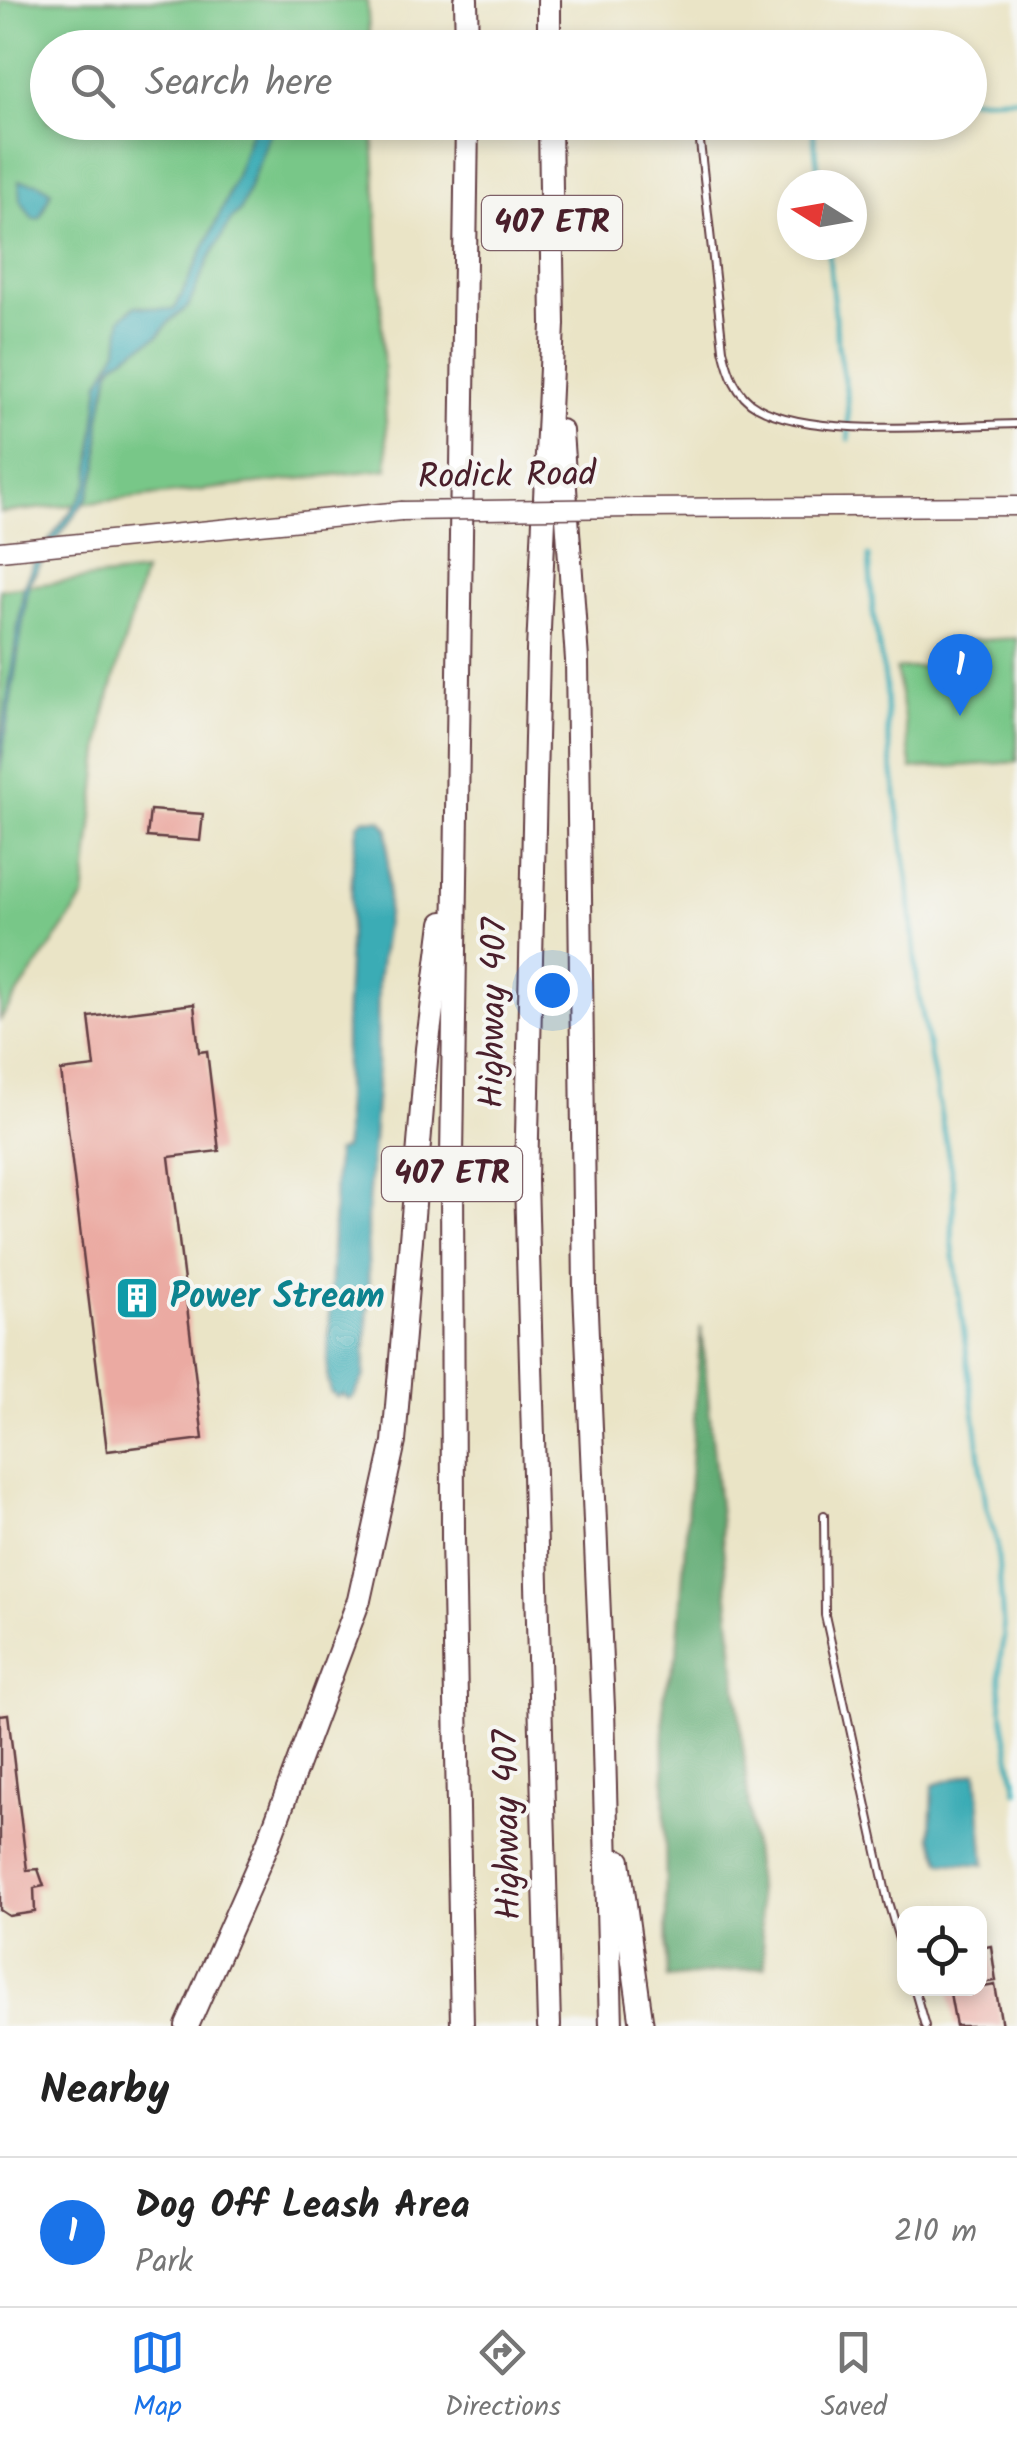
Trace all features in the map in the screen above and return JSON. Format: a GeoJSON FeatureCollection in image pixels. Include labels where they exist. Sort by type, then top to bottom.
{"type":"FeatureCollection","features":[{"type":"Feature","properties":{"kind":"highway"},"geometry":{"type":"LineString","coordinates":[[466,0],[467,30]]}},
{"type":"Feature","properties":{"kind":"highway"},"geometry":{"type":"LineString","coordinates":[[549,0],[550,30]]}},
{"type":"Feature","properties":{"kind":"highway","name":"Highway 407"},"geometry":{"type":"LineString","coordinates":[[462,2026],[453,1518],[452,1157],[467,140]]}},
{"type":"Feature","properties":{"kind":"highway","name":"Highway 407"},"geometry":{"type":"LineString","coordinates":[[549,2026],[526,1180],[538,651],[553,324],[550,140]]}},
{"type":"Feature","properties":{"kind":"highway"},"geometry":{"type":"LineString","coordinates":[[553,324],[577,660],[585,1289],[611,2026]]}},
{"type":"Feature","properties":{"kind":"highway"},"geometry":{"type":"LineString","coordinates":[[187,2026],[268,1843],[363,1582],[394,1442],[427,1049],[457,810]]}},
{"type":"Feature","properties":{"kind":"highway"},"geometry":{"type":"LineString","coordinates":[[602,1708],[642,2026]]}},
{"type":"Feature","properties":{"kind":"main road","name":"Rodick Road"},"geometry":{"type":"LineString","coordinates":[[8,550],[401,511],[1017,506]]}},
{"type":"Feature","properties":{"kind":"lane"},"geometry":{"type":"LineString","coordinates":[[700,142],[723,349],[728,371],[755,406],[800,423],[1017,424]]}},
{"type":"Feature","properties":{"kind":"lane"},"geometry":{"type":"LineString","coordinates":[[824,1514],[825,1615],[897,1932]]}},
{"type":"Feature","properties":{"kind":"lane"},"geometry":{"type":"LineString","coordinates":[[916,1996],[925,2026]]}},
{"type":"Feature","properties":{"kind":"green space"},"geometry":{"type":"Polygon","coordinates":[[[0,0],[367,0],[369,30],[30,30],[30,140],[374,140],[388,469],[0,513],[0,0]]]}},
{"type":"Feature","properties":{"kind":"green space"},"geometry":{"type":"Polygon","coordinates":[[[144,572],[104,715],[84,898],[0,1020],[0,589],[144,572]]]}},
{"type":"Feature","properties":{"kind":"green space"},"geometry":{"type":"Polygon","coordinates":[[[1017,638],[1017,762],[912,769],[896,669],[965,664],[961,641],[1017,638]]]}},
{"type":"Feature","properties":{"kind":"green space"},"geometry":{"type":"Polygon","coordinates":[[[701,1326],[765,1967],[667,1978],[663,1697],[677,1655],[701,1326]]]}},
{"type":"Feature","properties":{"kind":"water"},"geometry":{"type":"Polygon","coordinates":[[[248,140],[267,140],[240,211],[208,261],[188,307],[158,336],[117,361],[110,370],[100,419],[98,465],[88,497],[29,583],[0,770],[24,585],[35,560],[89,481],[100,382],[118,349],[121,318],[135,306],[173,310],[176,307],[248,140]]]}},
{"type":"Feature","properties":{"kind":"water"},"geometry":{"type":"Polygon","coordinates":[[[19,181],[38,183],[51,191],[40,218],[33,219],[20,200],[19,181]]]}},
{"type":"Feature","properties":{"kind":"water"},"geometry":{"type":"Polygon","coordinates":[[[363,819],[381,820],[388,829],[388,908],[378,981],[364,1377],[353,1398],[348,1399],[330,1391],[327,1375],[336,1152],[344,1148],[345,1142],[345,1025],[353,858],[358,824],[363,819]]]}},
{"type":"Feature","properties":{"kind":"water"},"geometry":{"type":"Polygon","coordinates":[[[977,1772],[985,1865],[942,1862],[931,1836],[933,1785],[977,1772]]]}},
{"type":"Feature","properties":{"kind":"building"},"geometry":{"type":"Polygon","coordinates":[[[150,810],[203,814],[200,841],[147,837],[150,810]]]}},
{"type":"Feature","properties":{"kind":"building","name":"Power Stream"},"geometry":{"type":"Polygon","coordinates":[[[194,1004],[199,1052],[207,1051],[219,1151],[169,1157],[203,1439],[107,1451],[61,1071],[95,1067],[89,1017],[194,1004]]]}},
{"type":"Feature","properties":{"kind":"building"},"geometry":{"type":"Polygon","coordinates":[[[8,1714],[27,1870],[38,1869],[44,1886],[34,1888],[35,1912],[9,1916],[0,1910],[0,1715],[8,1714]]]}},
{"type":"Feature","properties":{"kind":"building"},"geometry":{"type":"Polygon","coordinates":[[[991,1946],[996,1981],[987,1982],[987,1947],[991,1946]]]}},
{"type":"Feature","properties":{"kind":"building"},"geometry":{"type":"Polygon","coordinates":[[[995,1985],[1002,2026],[956,2026],[951,1996],[987,1996],[987,1986],[995,1985]]]}},
{"type":"Feature","properties":{"kind":"waterway"},"geometry":{"type":"LineString","coordinates":[[987,99],[1017,98]]}},
{"type":"Feature","properties":{"kind":"waterway"},"geometry":{"type":"LineString","coordinates":[[814,140],[818,170]]}},
{"type":"Feature","properties":{"kind":"waterway"},"geometry":{"type":"LineString","coordinates":[[829,260],[849,439]]}},
{"type":"Feature","properties":{"kind":"waterway"},"geometry":{"type":"LineString","coordinates":[[869,556],[918,990],[954,1187],[952,1240],[986,1505],[997,1543],[1004,1638],[1001,1694],[1017,1792]]}},
{"type":"Feature","properties":{"kind":"place","name":"Dog Off Leash Area"},"geometry":{"type":"Point","coordinates":[960,716]}},
{"type":"Feature","properties":{"kind":"place","name":"Power Stream"},"geometry":{"type":"Point","coordinates":[137,1298]}}]}
